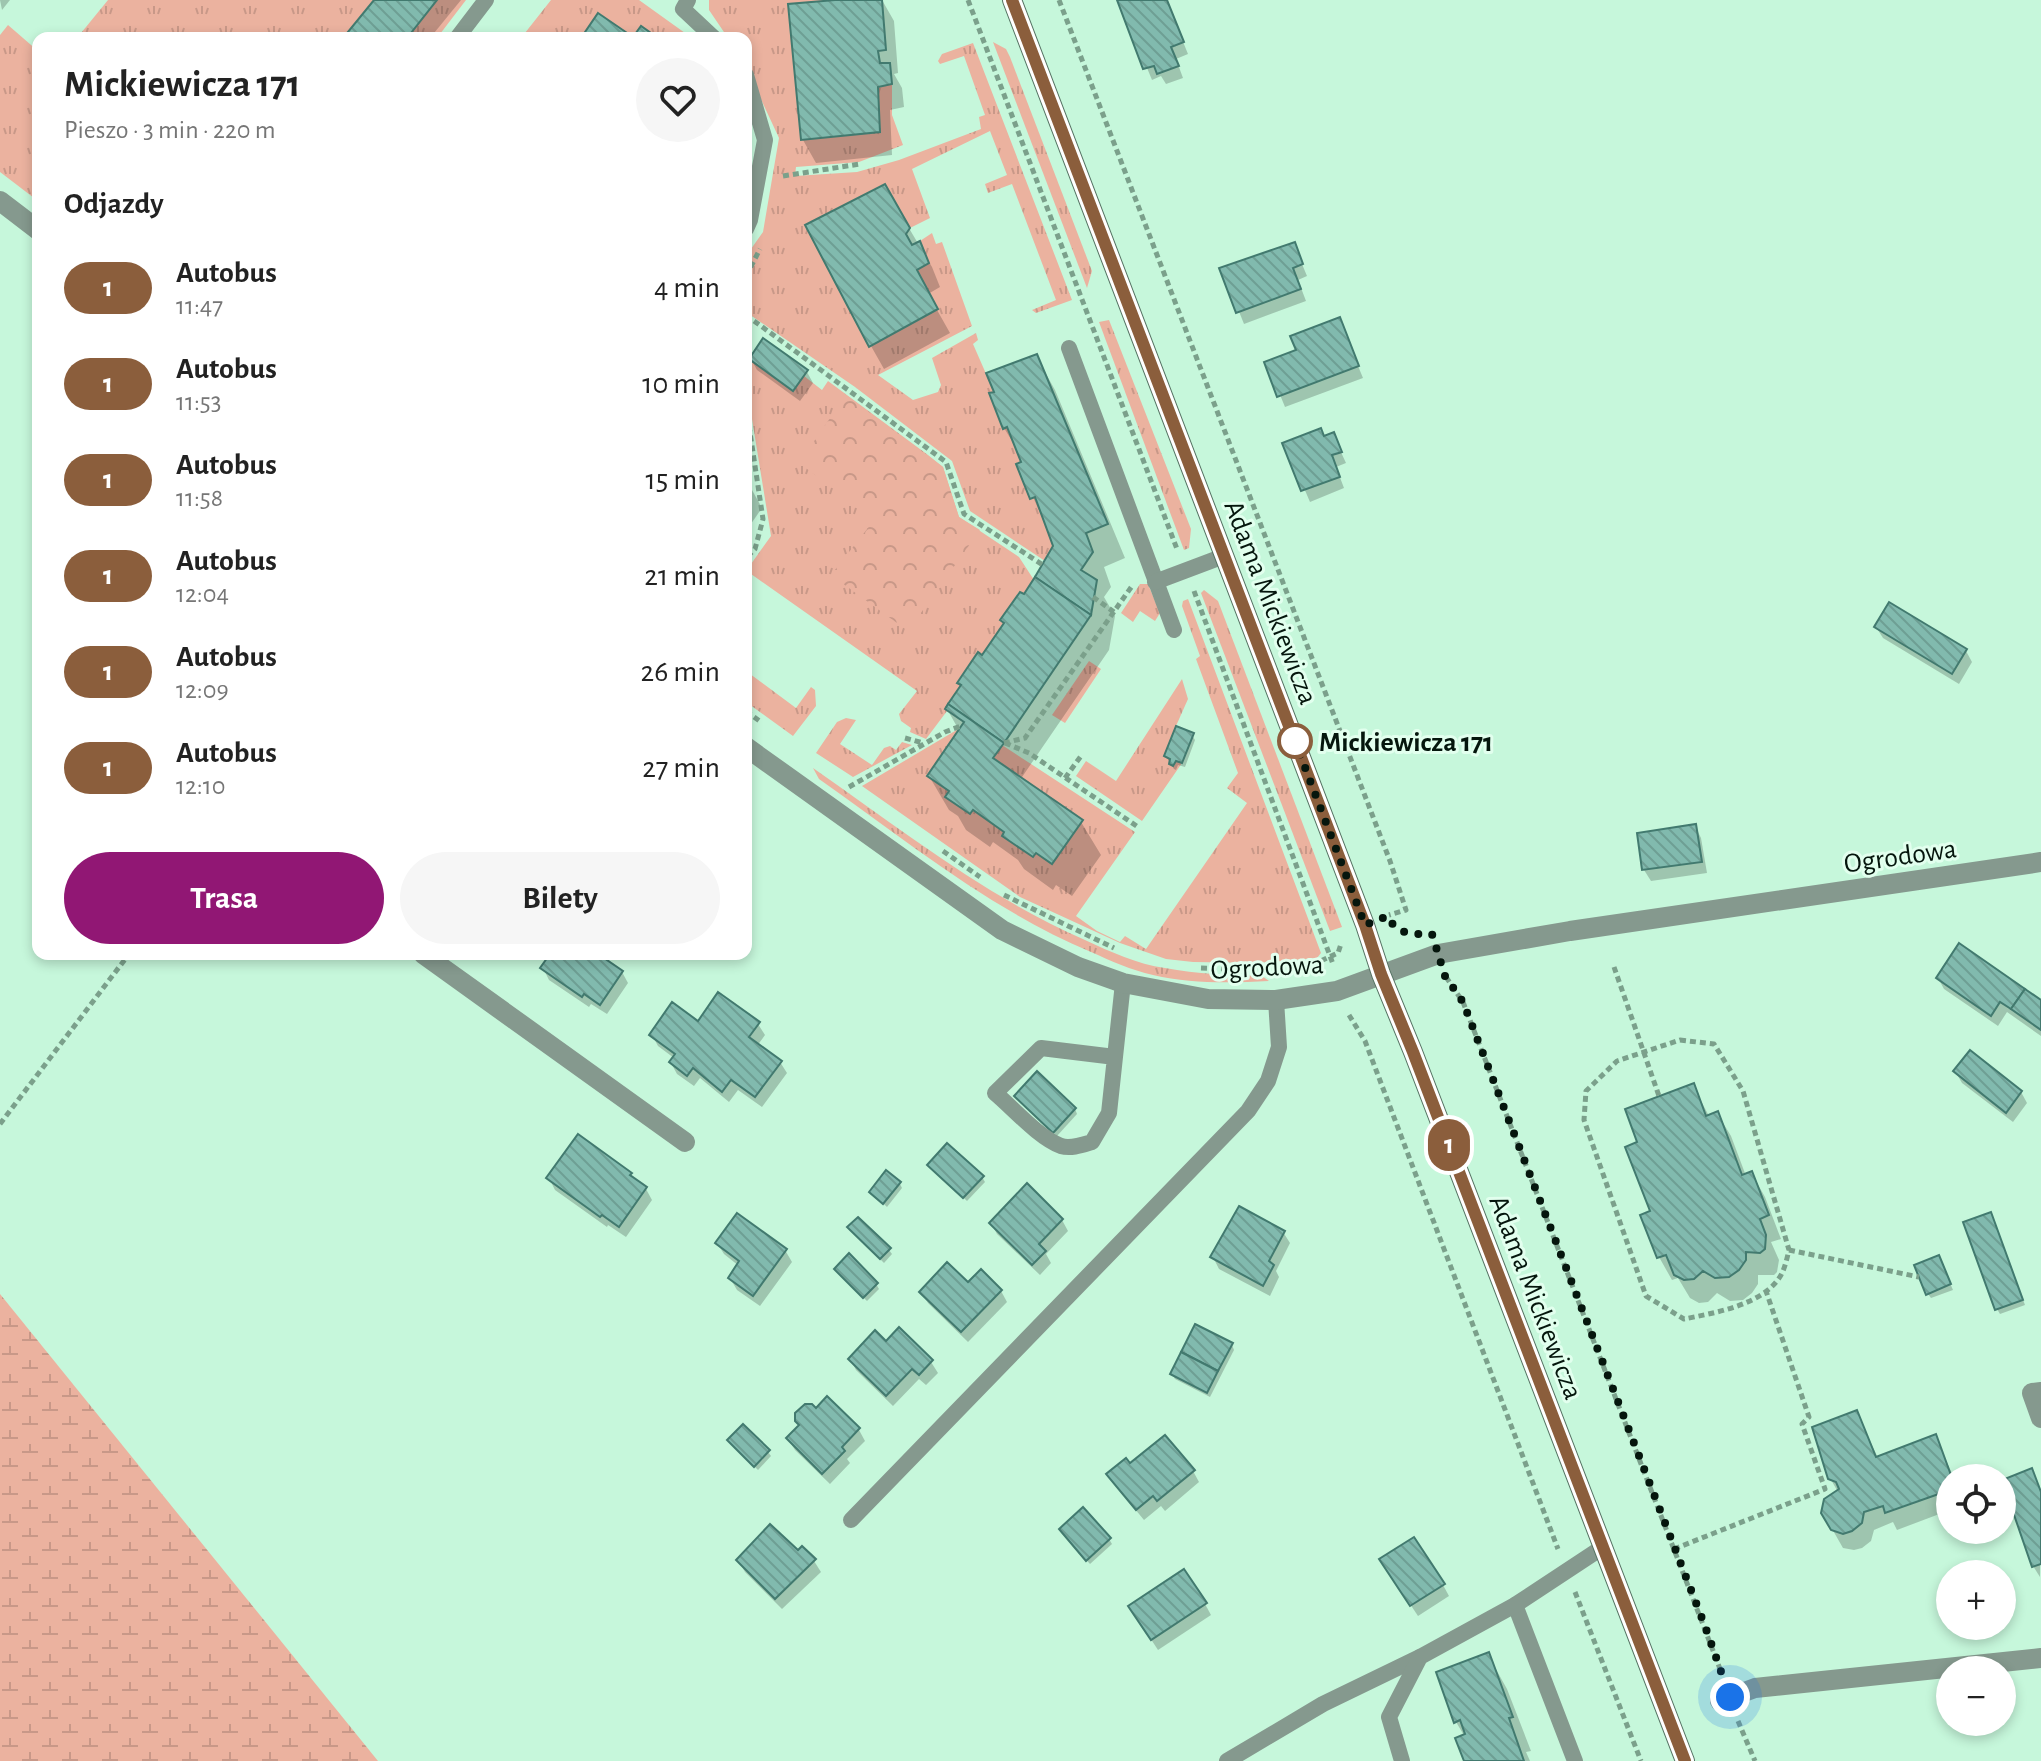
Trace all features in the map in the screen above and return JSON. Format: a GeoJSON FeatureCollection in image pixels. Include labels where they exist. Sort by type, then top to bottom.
{"type":"FeatureCollection","features":[{"type":"Feature","properties":{"kind":"main road","name":"Adama Mickiewicza"},"geometry":{"type":"LineString","coordinates":[[1012,0],[1381,974],[1685,1761]]}},
{"type":"Feature","properties":{"kind":"street"},"geometry":{"type":"LineString","coordinates":[[0,201],[32,225]]}},
{"type":"Feature","properties":{"kind":"street","name":"Ogrodowa"},"geometry":{"type":"LineString","coordinates":[[752,751],[1002,930],[1078,967],[1123,983],[1208,999],[1276,1000],[1337,991],[1438,954],[1570,931],[2041,862]]}},
{"type":"Feature","properties":{"kind":"street"},"geometry":{"type":"LineString","coordinates":[[431,960],[685,1142]]}},
{"type":"Feature","properties":{"kind":"street"},"geometry":{"type":"LineString","coordinates":[[2041,1392],[2032,1393],[2041,1418]]}},
{"type":"Feature","properties":{"kind":"street"},"geometry":{"type":"LineString","coordinates":[[1725,1699],[1755,1688],[2041,1658]]}},
{"type":"Feature","properties":{"kind":"lane"},"geometry":{"type":"LineString","coordinates":[[462,32],[486,0]]}},
{"type":"Feature","properties":{"kind":"lane"},"geometry":{"type":"LineString","coordinates":[[688,0],[683,9],[708,32]]}},
{"type":"Feature","properties":{"kind":"lane"},"geometry":{"type":"LineString","coordinates":[[752,96],[765,140],[752,209]]}},
{"type":"Feature","properties":{"kind":"lane"},"geometry":{"type":"LineString","coordinates":[[1069,348],[1174,630]]}},
{"type":"Feature","properties":{"kind":"lane"},"geometry":{"type":"LineString","coordinates":[[1155,582],[1224,556]]}},
{"type":"Feature","properties":{"kind":"lane"},"geometry":{"type":"LineString","coordinates":[[1115,1057],[1041,1048],[995,1093],[1045,1137],[1062,1146],[1077,1147],[1092,1142],[1109,1113],[1123,983]]}},
{"type":"Feature","properties":{"kind":"lane"},"geometry":{"type":"LineString","coordinates":[[851,1520],[1248,1111],[1268,1081],[1279,1047],[1276,1000]]}},
{"type":"Feature","properties":{"kind":"lane"},"geometry":{"type":"LineString","coordinates":[[1227,1761],[1323,1704],[1420,1657],[1515,1605],[1603,1547]]}},
{"type":"Feature","properties":{"kind":"lane"},"geometry":{"type":"LineString","coordinates":[[1515,1605],[1575,1761]]}},
{"type":"Feature","properties":{"kind":"lane"},"geometry":{"type":"LineString","coordinates":[[1402,1761],[1389,1717],[1420,1657]]}},
{"type":"Feature","properties":{"kind":"path"},"geometry":{"type":"LineString","coordinates":[[968,0],[1332,956],[1337,991],[1365,1041],[1641,1761]]}},
{"type":"Feature","properties":{"kind":"path"},"geometry":{"type":"LineString","coordinates":[[1059,0],[1390,861],[1406,910],[1343,933],[1338,953],[1304,969]]}},
{"type":"Feature","properties":{"kind":"path"},"geometry":{"type":"LineString","coordinates":[[779,188],[782,176],[860,164]]}},
{"type":"Feature","properties":{"kind":"path"},"geometry":{"type":"LineString","coordinates":[[752,264],[763,241]]}},
{"type":"Feature","properties":{"kind":"path"},"geometry":{"type":"LineString","coordinates":[[752,319],[946,462],[964,514],[1043,565]]}},
{"type":"Feature","properties":{"kind":"path"},"geometry":{"type":"LineString","coordinates":[[752,446],[763,519],[752,552]]}},
{"type":"Feature","properties":{"kind":"path"},"geometry":{"type":"LineString","coordinates":[[1138,827],[1029,753],[1004,743],[1025,738],[1148,563]]}},
{"type":"Feature","properties":{"kind":"path"},"geometry":{"type":"LineString","coordinates":[[1093,597],[1114,612]]}},
{"type":"Feature","properties":{"kind":"path"},"geometry":{"type":"LineString","coordinates":[[752,716],[768,728]]}},
{"type":"Feature","properties":{"kind":"path"},"geometry":{"type":"LineString","coordinates":[[849,787],[924,743],[961,726]]}},
{"type":"Feature","properties":{"kind":"path"},"geometry":{"type":"LineString","coordinates":[[905,738],[924,743]]}},
{"type":"Feature","properties":{"kind":"path"},"geometry":{"type":"LineString","coordinates":[[1065,778],[1081,756]]}},
{"type":"Feature","properties":{"kind":"path"},"geometry":{"type":"LineString","coordinates":[[837,778],[859,794]]}},
{"type":"Feature","properties":{"kind":"path"},"geometry":{"type":"LineString","coordinates":[[934,845],[982,879]]}},
{"type":"Feature","properties":{"kind":"path"},"geometry":{"type":"LineString","coordinates":[[993,887],[1005,896],[1126,954]]}},
{"type":"Feature","properties":{"kind":"path"},"geometry":{"type":"LineString","coordinates":[[1388,916],[1392,926]]}},
{"type":"Feature","properties":{"kind":"path"},"geometry":{"type":"LineString","coordinates":[[1438,954],[1445,976],[1463,1002],[1674,1549],[1725,1699],[1755,1761]]}},
{"type":"Feature","properties":{"kind":"path"},"geometry":{"type":"LineString","coordinates":[[0,1124],[124,960]]}},
{"type":"Feature","properties":{"kind":"path"},"geometry":{"type":"LineString","coordinates":[[1614,967],[1659,1096]]}},
{"type":"Feature","properties":{"kind":"path"},"geometry":{"type":"LineString","coordinates":[[1197,968],[1240,970]]}},
{"type":"Feature","properties":{"kind":"path"},"geometry":{"type":"LineString","coordinates":[[1680,1040],[1714,1044],[1743,1091],[1789,1250],[1781,1275],[1766,1291],[1727,1311],[1684,1319],[1646,1296],[1584,1120],[1586,1091],[1617,1061],[1643,1051],[1680,1040]]}},
{"type":"Feature","properties":{"kind":"path"},"geometry":{"type":"LineString","coordinates":[[1789,1250],[1919,1277]]}},
{"type":"Feature","properties":{"kind":"path"},"geometry":{"type":"LineString","coordinates":[[1674,1549],[1825,1489],[1802,1424],[1809,1417],[1766,1291]]}},
{"type":"Feature","properties":{"kind":"green space"},"geometry":{"type":"Polygon","coordinates":[[[108,0],[466,0],[442,32],[82,32],[108,0]]]}},
{"type":"Feature","properties":{"kind":"green space"},"geometry":{"type":"Polygon","coordinates":[[[551,0],[639,0],[684,32],[650,32],[641,26],[637,32],[626,32],[599,13],[585,32],[526,32],[551,0]]]}},
{"type":"Feature","properties":{"kind":"green space"},"geometry":{"type":"Polygon","coordinates":[[[709,0],[835,0],[788,5],[801,140],[880,132],[878,87],[892,84],[892,115],[903,145],[859,162],[796,167],[795,176],[857,172],[899,160],[981,129],[979,117],[985,115],[964,56],[940,64],[938,61],[942,54],[973,43],[1072,300],[1036,313],[1032,310],[1056,300],[1012,184],[988,193],[985,184],[1007,175],[990,131],[912,169],[930,218],[910,228],[884,184],[805,225],[869,346],[938,309],[917,270],[920,241],[932,233],[936,244],[942,242],[972,326],[878,375],[913,400],[938,392],[941,385],[932,358],[976,333],[978,340],[973,344],[994,392],[989,394],[1002,428],[1007,427],[1021,462],[1030,499],[1035,497],[1053,546],[1045,561],[970,511],[952,461],[855,387],[752,316],[752,248],[763,232],[779,138],[752,80],[752,32],[724,32],[709,10],[709,0]]]}},
{"type":"Feature","properties":{"kind":"green space"},"geometry":{"type":"Polygon","coordinates":[[[8,25],[32,46],[32,196],[0,172],[0,35],[8,25]]]}},
{"type":"Feature","properties":{"kind":"green space"},"geometry":{"type":"Polygon","coordinates":[[[993,42],[1006,49],[1010,57],[1092,271],[1087,288],[993,42]]]}},
{"type":"Feature","properties":{"kind":"green space"},"geometry":{"type":"Polygon","coordinates":[[[1109,320],[1191,529],[1189,548],[1184,550],[1099,322],[1109,320]]]}},
{"type":"Feature","properties":{"kind":"green space"},"geometry":{"type":"Polygon","coordinates":[[[752,361],[793,391],[804,376],[822,390],[828,381],[928,455],[943,467],[959,517],[1019,557],[1034,580],[1024,594],[1019,592],[1000,620],[1004,623],[982,655],[978,652],[957,682],[961,685],[945,709],[947,711],[926,739],[910,732],[911,728],[901,721],[899,714],[917,691],[752,575],[752,563],[771,536],[752,419],[752,361]]]}},
{"type":"Feature","properties":{"kind":"green space"},"geometry":{"type":"Polygon","coordinates":[[[846,395],[943,467],[959,517],[980,530],[908,631],[831,575],[875,519],[799,463],[846,395]]]}},
{"type":"Feature","properties":{"kind":"green space"},"geometry":{"type":"Polygon","coordinates":[[[1140,584],[1148,584],[1160,613],[1155,621],[1140,611],[1133,622],[1121,613],[1140,584]]]}},
{"type":"Feature","properties":{"kind":"green space"},"geometry":{"type":"Polygon","coordinates":[[[1204,590],[1218,601],[1342,927],[1330,931],[1201,593],[1204,590]]]}},
{"type":"Feature","properties":{"kind":"green space"},"geometry":{"type":"Polygon","coordinates":[[[1188,599],[1321,953],[1317,958],[1257,963],[1193,962],[1166,959],[1120,943],[1020,897],[862,786],[960,728],[927,776],[949,791],[945,797],[970,814],[973,810],[1004,832],[1002,836],[1033,857],[1036,853],[1052,864],[1082,820],[993,758],[1002,745],[1135,832],[1076,916],[1120,942],[1125,936],[1146,949],[1247,803],[1227,788],[1238,773],[1196,659],[1200,656],[1182,606],[1183,601],[1188,599]]]}},
{"type":"Feature","properties":{"kind":"green space"},"geometry":{"type":"Polygon","coordinates":[[[1089,661],[1101,669],[1065,723],[1052,715],[1089,661]]]}},
{"type":"Feature","properties":{"kind":"green space"},"geometry":{"type":"Polygon","coordinates":[[[752,675],[796,708],[811,687],[815,690],[816,706],[793,736],[752,706],[752,675]]]}},
{"type":"Feature","properties":{"kind":"green space"},"geometry":{"type":"Polygon","coordinates":[[[1182,679],[1188,699],[1176,726],[1169,764],[1174,766],[1176,761],[1182,763],[1142,821],[1076,776],[1086,761],[1116,781],[1182,679]]]}},
{"type":"Feature","properties":{"kind":"green space"},"geometry":{"type":"Polygon","coordinates":[[[846,718],[856,720],[840,744],[872,765],[884,748],[890,746],[896,750],[902,742],[912,745],[853,777],[816,753],[837,722],[846,718]]]}},
{"type":"Feature","properties":{"kind":"green space"},"geometry":{"type":"Polygon","coordinates":[[[813,768],[979,883],[1048,923],[1124,957],[1155,966],[1201,973],[1262,976],[1269,981],[1167,978],[1137,971],[1054,935],[950,873],[819,779],[813,768]]]}},
{"type":"Feature","properties":{"kind":"green space"},"geometry":{"type":"Polygon","coordinates":[[[0,1294],[378,1761],[0,1761],[0,1294]]]}},
{"type":"Feature","properties":{"kind":"building"},"geometry":{"type":"Polygon","coordinates":[[[374,0],[437,0],[412,32],[348,32],[374,0]]]}},
{"type":"Feature","properties":{"kind":"building"},"geometry":{"type":"Polygon","coordinates":[[[882,0],[886,50],[878,51],[880,63],[890,63],[892,84],[878,87],[880,132],[801,140],[788,4],[882,0]]]}},
{"type":"Feature","properties":{"kind":"building"},"geometry":{"type":"Polygon","coordinates":[[[1117,0],[1167,0],[1184,42],[1171,47],[1179,66],[1157,74],[1154,66],[1143,69],[1117,0]]]}},
{"type":"Feature","properties":{"kind":"building"},"geometry":{"type":"Polygon","coordinates":[[[598,13],[626,32],[585,32],[598,13]]]}},
{"type":"Feature","properties":{"kind":"building"},"geometry":{"type":"Polygon","coordinates":[[[885,184],[910,228],[906,234],[912,245],[920,241],[929,263],[917,270],[938,309],[869,347],[805,225],[885,184]]]}},
{"type":"Feature","properties":{"kind":"building"},"geometry":{"type":"Polygon","coordinates":[[[1295,242],[1303,264],[1293,268],[1301,289],[1236,313],[1219,268],[1295,242]]]}},
{"type":"Feature","properties":{"kind":"building"},"geometry":{"type":"Polygon","coordinates":[[[1340,317],[1359,366],[1277,397],[1264,362],[1296,350],[1290,336],[1340,317]]]}},
{"type":"Feature","properties":{"kind":"building"},"geometry":{"type":"Polygon","coordinates":[[[763,338],[808,370],[793,391],[752,361],[752,354],[763,338]]]}},
{"type":"Feature","properties":{"kind":"building"},"geometry":{"type":"Polygon","coordinates":[[[1037,354],[1108,524],[1086,533],[1093,552],[1081,570],[1097,580],[1091,615],[1035,577],[1053,546],[1035,497],[1030,499],[1016,464],[1021,462],[1007,427],[1003,429],[989,393],[994,392],[986,373],[1037,354]]]}},
{"type":"Feature","properties":{"kind":"building"},"geometry":{"type":"Polygon","coordinates":[[[1321,428],[1324,436],[1334,432],[1342,452],[1332,455],[1340,477],[1301,491],[1282,443],[1321,428]]]}},
{"type":"Feature","properties":{"kind":"building"},"geometry":{"type":"Polygon","coordinates":[[[1035,577],[1091,615],[1004,743],[948,704],[961,685],[957,683],[978,652],[982,655],[1004,623],[1000,620],[1035,577]]]}},
{"type":"Feature","properties":{"kind":"building"},"geometry":{"type":"Polygon","coordinates":[[[1889,602],[1967,649],[1952,674],[1874,627],[1889,602]]]}},
{"type":"Feature","properties":{"kind":"building"},"geometry":{"type":"Polygon","coordinates":[[[948,704],[1004,743],[993,758],[1083,820],[1052,864],[1036,853],[1033,857],[1002,836],[1004,832],[973,810],[970,814],[945,797],[949,791],[927,776],[964,722],[945,709],[948,704]]]}},
{"type":"Feature","properties":{"kind":"building"},"geometry":{"type":"Polygon","coordinates":[[[1176,726],[1194,733],[1182,763],[1176,761],[1173,766],[1169,764],[1170,759],[1164,756],[1176,726]]]}},
{"type":"Feature","properties":{"kind":"building"},"geometry":{"type":"Polygon","coordinates":[[[1696,824],[1702,862],[1642,870],[1637,833],[1696,824]]]}},
{"type":"Feature","properties":{"kind":"building"},"geometry":{"type":"Polygon","coordinates":[[[1959,943],[2025,989],[2011,1009],[2000,1002],[1991,1016],[1936,978],[1959,943]]]}},
{"type":"Feature","properties":{"kind":"building"},"geometry":{"type":"Polygon","coordinates":[[[546,960],[607,960],[623,971],[600,1005],[584,994],[582,997],[540,968],[546,960]]]}},
{"type":"Feature","properties":{"kind":"building"},"geometry":{"type":"Polygon","coordinates":[[[2025,989],[2041,1000],[2041,1030],[2011,1009],[2025,989]]]}},
{"type":"Feature","properties":{"kind":"building"},"geometry":{"type":"Polygon","coordinates":[[[718,992],[760,1022],[749,1037],[782,1061],[755,1097],[731,1080],[722,1092],[693,1068],[687,1076],[669,1062],[675,1054],[649,1035],[672,1002],[698,1021],[718,992]]]}},
{"type":"Feature","properties":{"kind":"building"},"geometry":{"type":"Polygon","coordinates":[[[1970,1050],[2022,1091],[2006,1113],[1953,1071],[1970,1050]]]}},
{"type":"Feature","properties":{"kind":"building"},"geometry":{"type":"Polygon","coordinates":[[[1037,1071],[1076,1108],[1053,1133],[1014,1096],[1037,1071]]]}},
{"type":"Feature","properties":{"kind":"building"},"geometry":{"type":"Polygon","coordinates":[[[1694,1083],[1706,1116],[1718,1111],[1742,1175],[1752,1171],[1769,1215],[1760,1219],[1766,1235],[1765,1249],[1760,1253],[1746,1252],[1746,1260],[1739,1270],[1729,1277],[1715,1278],[1703,1271],[1694,1279],[1684,1280],[1674,1275],[1666,1255],[1657,1258],[1640,1215],[1650,1211],[1625,1147],[1637,1142],[1625,1109],[1694,1083]]]}},
{"type":"Feature","properties":{"kind":"building"},"geometry":{"type":"Polygon","coordinates":[[[578,1134],[647,1187],[619,1227],[546,1178],[578,1134]]]}},
{"type":"Feature","properties":{"kind":"building"},"geometry":{"type":"Polygon","coordinates":[[[947,1143],[984,1176],[963,1198],[927,1165],[947,1143]]]}},
{"type":"Feature","properties":{"kind":"building"},"geometry":{"type":"Polygon","coordinates":[[[886,1170],[901,1182],[883,1204],[869,1192],[886,1170]]]}},
{"type":"Feature","properties":{"kind":"building"},"geometry":{"type":"Polygon","coordinates":[[[1027,1183],[1063,1219],[1039,1244],[1046,1251],[1032,1265],[989,1223],[1027,1183]]]}},
{"type":"Feature","properties":{"kind":"building"},"geometry":{"type":"Polygon","coordinates":[[[1239,1206],[1285,1231],[1269,1261],[1274,1265],[1263,1286],[1210,1257],[1239,1206]]]}},
{"type":"Feature","properties":{"kind":"building"},"geometry":{"type":"Polygon","coordinates":[[[1991,1212],[2023,1300],[1995,1310],[1963,1222],[1991,1212]]]}},
{"type":"Feature","properties":{"kind":"building"},"geometry":{"type":"Polygon","coordinates":[[[737,1213],[787,1249],[753,1296],[728,1278],[739,1261],[715,1243],[737,1213]]]}},
{"type":"Feature","properties":{"kind":"building"},"geometry":{"type":"Polygon","coordinates":[[[858,1217],[891,1248],[880,1259],[847,1227],[858,1217]]]}},
{"type":"Feature","properties":{"kind":"building"},"geometry":{"type":"Polygon","coordinates":[[[849,1253],[878,1283],[863,1298],[834,1269],[849,1253]]]}},
{"type":"Feature","properties":{"kind":"building"},"geometry":{"type":"Polygon","coordinates":[[[1939,1255],[1951,1284],[1926,1295],[1914,1265],[1939,1255]]]}},
{"type":"Feature","properties":{"kind":"building"},"geometry":{"type":"Polygon","coordinates":[[[947,1262],[968,1282],[981,1269],[1002,1290],[961,1332],[919,1292],[947,1262]]]}},
{"type":"Feature","properties":{"kind":"building"},"geometry":{"type":"Polygon","coordinates":[[[1195,1324],[1233,1343],[1218,1371],[1181,1352],[1195,1324]]]}},
{"type":"Feature","properties":{"kind":"building"},"geometry":{"type":"Polygon","coordinates":[[[899,1327],[933,1360],[919,1375],[912,1369],[886,1396],[848,1359],[875,1330],[886,1341],[899,1327]]]}},
{"type":"Feature","properties":{"kind":"building"},"geometry":{"type":"Polygon","coordinates":[[[1181,1352],[1218,1371],[1207,1393],[1170,1374],[1181,1352]]]}},
{"type":"Feature","properties":{"kind":"building"},"geometry":{"type":"Polygon","coordinates":[[[827,1396],[860,1428],[842,1447],[845,1451],[822,1474],[786,1438],[799,1425],[795,1421],[795,1413],[805,1404],[816,1408],[827,1396]]]}},
{"type":"Feature","properties":{"kind":"building"},"geometry":{"type":"Polygon","coordinates":[[[1857,1410],[1876,1457],[1936,1434],[1947,1464],[1936,1464],[1936,1495],[1885,1513],[1883,1506],[1864,1512],[1862,1523],[1852,1531],[1843,1534],[1831,1530],[1821,1513],[1824,1499],[1839,1489],[1836,1482],[1828,1479],[1812,1427],[1857,1410]]]}},
{"type":"Feature","properties":{"kind":"building"},"geometry":{"type":"Polygon","coordinates":[[[743,1424],[770,1450],[754,1467],[727,1440],[743,1424]]]}},
{"type":"Feature","properties":{"kind":"building"},"geometry":{"type":"Polygon","coordinates":[[[1165,1435],[1195,1470],[1157,1501],[1153,1496],[1136,1510],[1106,1474],[1126,1458],[1130,1463],[1165,1435]]]}},
{"type":"Feature","properties":{"kind":"building"},"geometry":{"type":"Polygon","coordinates":[[[2032,1468],[2041,1492],[2041,1564],[2032,1567],[2016,1521],[2016,1474],[2032,1468]]]}},
{"type":"Feature","properties":{"kind":"building"},"geometry":{"type":"Polygon","coordinates":[[[1083,1507],[1111,1538],[1086,1561],[1059,1529],[1083,1507]]]}},
{"type":"Feature","properties":{"kind":"building"},"geometry":{"type":"Polygon","coordinates":[[[770,1524],[798,1550],[802,1546],[816,1559],[775,1599],[736,1560],[770,1524]]]}},
{"type":"Feature","properties":{"kind":"building"},"geometry":{"type":"Polygon","coordinates":[[[1414,1537],[1445,1584],[1410,1606],[1379,1559],[1414,1537]]]}},
{"type":"Feature","properties":{"kind":"building"},"geometry":{"type":"Polygon","coordinates":[[[1184,1569],[1207,1603],[1151,1640],[1128,1606],[1184,1569]]]}},
{"type":"Feature","properties":{"kind":"building"},"geometry":{"type":"Polygon","coordinates":[[[1489,1652],[1513,1717],[1509,1718],[1524,1761],[1464,1761],[1455,1738],[1465,1734],[1460,1720],[1454,1723],[1436,1672],[1489,1652]]]}},
{"type":"Feature","properties":{"kind":"bus line","name":"1"},"geometry":{"type":"LineString","coordinates":[[1012,0],[1381,974],[1685,1761]]}},
{"type":"Feature","properties":{"kind":"place","name":"Mickiewicza 171"},"geometry":{"type":"Point","coordinates":[1295,741]}},
{"type":"Feature","properties":{"kind":"route"},"geometry":{"type":"LineString","coordinates":[[1295,741],[1365,925],[1388,916],[1392,926],[1401,931],[1432,934],[1445,976],[1463,1002],[1730,1697]]}}]}
